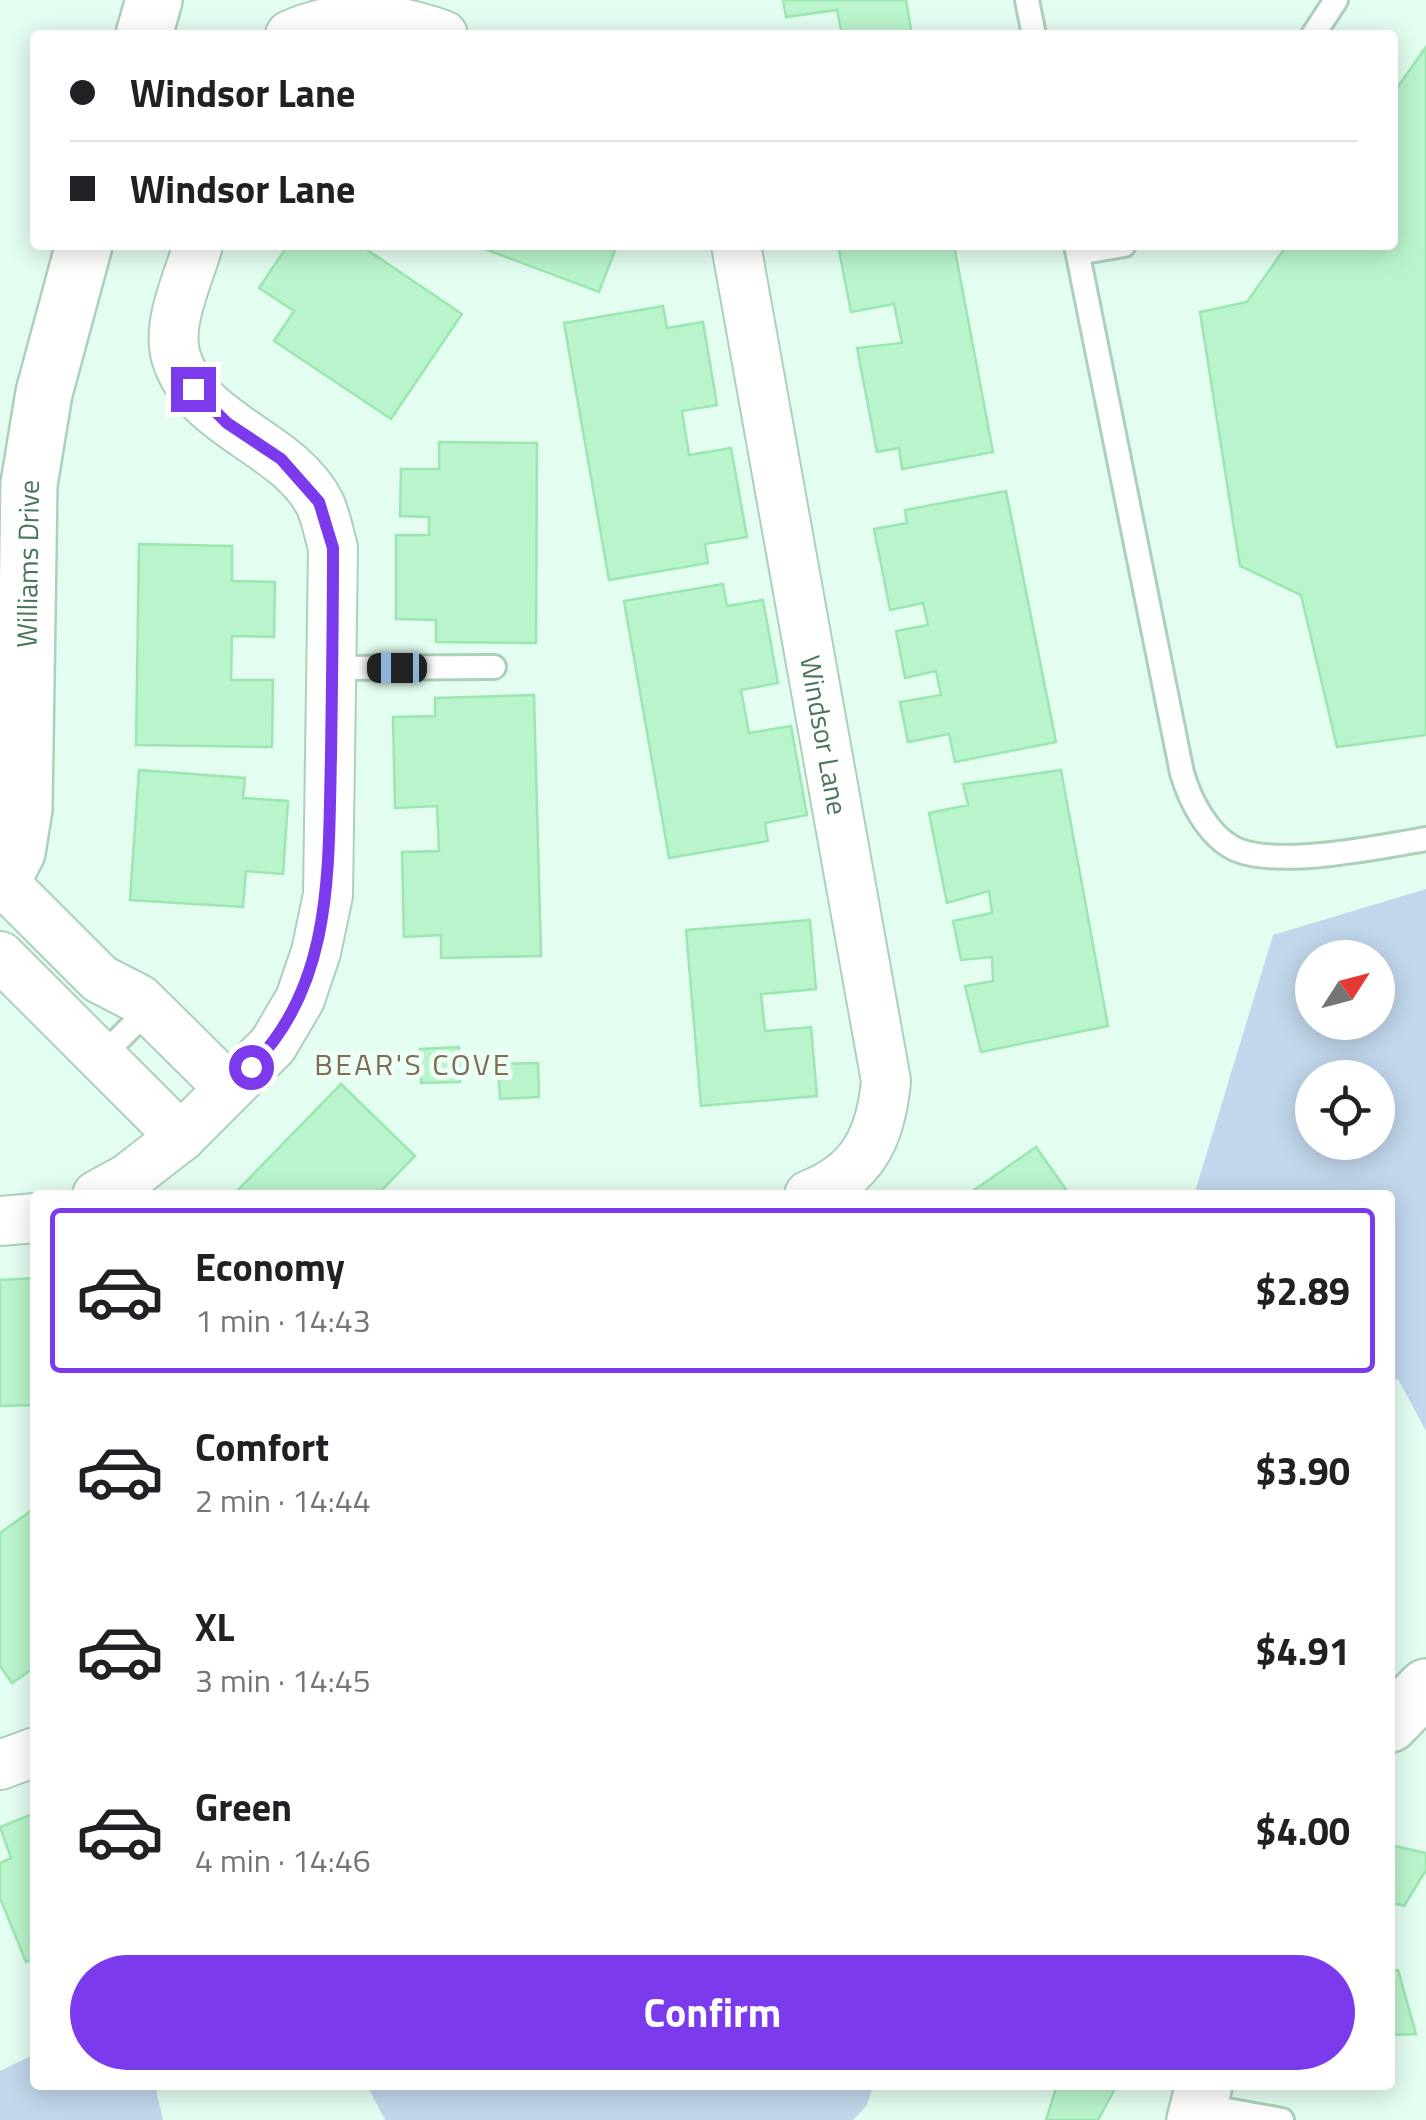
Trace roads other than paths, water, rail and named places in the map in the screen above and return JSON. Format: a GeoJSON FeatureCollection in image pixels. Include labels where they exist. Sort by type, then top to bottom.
{"type":"FeatureCollection","features":[{"type":"Feature","properties":{"kind":"street"},"geometry":{"type":"LineString","coordinates":[[145,30],[154,0]]}},
{"type":"Feature","properties":{"kind":"street"},"geometry":{"type":"LineString","coordinates":[[301,30],[317,23],[368,17],[430,30]]}},
{"type":"Feature","properties":{"kind":"street","name":"Williams Drive"},"geometry":{"type":"LineString","coordinates":[[1,882],[18,852],[24,808],[29,484],[44,393],[83,250]]}},
{"type":"Feature","properties":{"kind":"street"},"geometry":{"type":"LineString","coordinates":[[110,1190],[181,1137],[272,1046],[300,999],[316,952],[328,894],[333,548],[319,502],[281,459],[227,423],[193,389],[175,355],[177,314],[196,250]]}},
{"type":"Feature","properties":{"kind":"street","name":"Windsor Lane"},"geometry":{"type":"LineString","coordinates":[[737,250],[886,1080],[882,1122],[860,1160],[822,1190]]}},
{"type":"Feature","properties":{"kind":"street"},"geometry":{"type":"LineString","coordinates":[[1,882],[100,979],[149,1009],[229,1088]]}},
{"type":"Feature","properties":{"kind":"street"},"geometry":{"type":"LineString","coordinates":[[0,956],[181,1137]]}},
{"type":"Feature","properties":{"kind":"street"},"geometry":{"type":"LineString","coordinates":[[0,1221],[30,1218]]}},
{"type":"Feature","properties":{"kind":"street"},"geometry":{"type":"LineString","coordinates":[[1395,1719],[1426,1687]]}},
{"type":"Feature","properties":{"kind":"street"},"geometry":{"type":"LineString","coordinates":[[0,1765],[30,1754]]}},
{"type":"Feature","properties":{"kind":"lane"},"geometry":{"type":"LineString","coordinates":[[1027,0],[1033,30]]}},
{"type":"Feature","properties":{"kind":"lane"},"geometry":{"type":"LineString","coordinates":[[1316,30],[1336,0]]}},
{"type":"Feature","properties":{"kind":"lane"},"geometry":{"type":"LineString","coordinates":[[1077,250],[1182,773],[1192,806],[1232,848],[1270,858],[1426,839]]}},
{"type":"Feature","properties":{"kind":"lane"},"geometry":{"type":"LineString","coordinates":[[332,668],[494,667]]}},
{"type":"Feature","properties":{"kind":"lane"},"geometry":{"type":"LineString","coordinates":[[101,1057],[149,1009]]}},
{"type":"Feature","properties":{"kind":"lane"},"geometry":{"type":"LineString","coordinates":[[1199,2103],[1282,2120]]}},
{"type":"Feature","properties":{"kind":"district","name":"BEAR'S COVE"},"geometry":{"type":"Point","coordinates":[413,1065]}}]}
